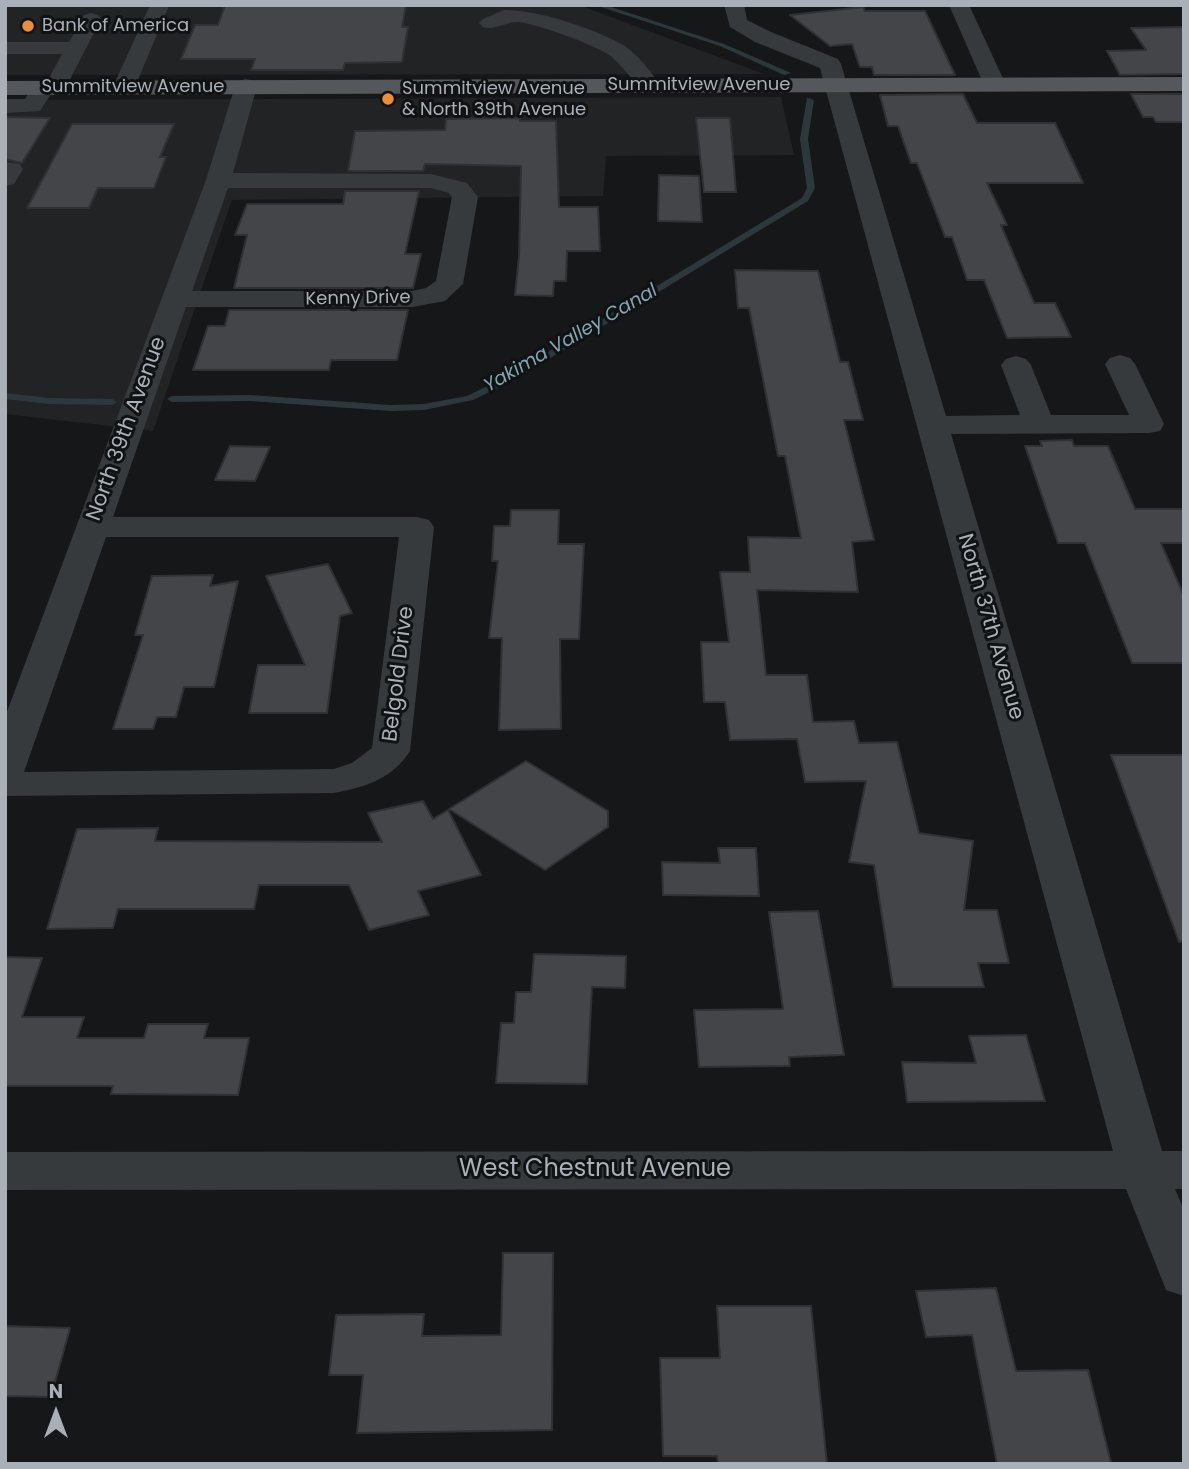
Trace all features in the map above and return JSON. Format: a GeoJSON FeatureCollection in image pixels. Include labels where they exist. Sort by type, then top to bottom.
{"type":"FeatureCollection","features":[{"type":"Feature","properties":{"kind":"main road","name":"Summitview Avenue"},"geometry":{"type":"LineString","coordinates":[[5,88],[1184,84]]}},
{"type":"Feature","properties":{"kind":"street"},"geometry":{"type":"LineString","coordinates":[[734,5],[737,23],[763,37],[830,64],[837,85]]}},
{"type":"Feature","properties":{"kind":"street"},"geometry":{"type":"LineString","coordinates":[[959,5],[995,85]]}},
{"type":"Feature","properties":{"kind":"street"},"geometry":{"type":"LineString","coordinates":[[124,87],[158,8]]}},
{"type":"Feature","properties":{"kind":"street"},"geometry":{"type":"LineString","coordinates":[[5,106],[32,106],[49,88],[72,55],[94,12]]}},
{"type":"Feature","properties":{"kind":"street"},"geometry":{"type":"LineString","coordinates":[[495,15],[523,16],[582,34],[618,51],[649,85]]}},
{"type":"Feature","properties":{"kind":"street"},"geometry":{"type":"LineString","coordinates":[[5,48],[72,55]]}},
{"type":"Feature","properties":{"kind":"street"},"geometry":{"type":"LineString","coordinates":[[5,61],[72,55]]}},
{"type":"Feature","properties":{"kind":"street","name":"North 37th Avenue"},"geometry":{"type":"LineString","coordinates":[[837,85],[933,425],[1163,1170],[1184,1275]]}},
{"type":"Feature","properties":{"kind":"street","name":"North 39th Avenue"},"geometry":{"type":"LineString","coordinates":[[5,770],[218,180],[246,86]]}},
{"type":"Feature","properties":{"kind":"street"},"geometry":{"type":"LineString","coordinates":[[5,169],[11,169],[5,179]]}},
{"type":"Feature","properties":{"kind":"street","name":"Kenny Drive"},"geometry":{"type":"LineString","coordinates":[[175,299],[412,299],[435,295],[449,284],[465,197],[458,188],[431,181],[218,180]]}},
{"type":"Feature","properties":{"kind":"street"},"geometry":{"type":"LineString","coordinates":[[933,425],[1149,424],[1120,364]]}},
{"type":"Feature","properties":{"kind":"street"},"geometry":{"type":"LineString","coordinates":[[1016,365],[1039,425]]}},
{"type":"Feature","properties":{"kind":"street","name":"Belgold Drive"},"geometry":{"type":"LineString","coordinates":[[5,785],[334,781],[369,771],[391,751],[417,527],[91,527]]}},
{"type":"Feature","properties":{"kind":"street","name":"West Chestnut Avenue"},"geometry":{"type":"LineString","coordinates":[[5,1171],[1163,1170]]}},
{"type":"Feature","properties":{"kind":"shaded area"},"geometry":{"type":"Polygon","coordinates":[[[5,5],[579,5],[764,74],[5,75],[5,5]]]}},
{"type":"Feature","properties":{"kind":"shaded area"},"geometry":{"type":"Polygon","coordinates":[[[781,97],[794,155],[606,156],[603,196],[232,200],[153,431],[5,414],[5,100],[781,97]]]}},
{"type":"Feature","properties":{"kind":"building"},"geometry":{"type":"Polygon","coordinates":[[[225,5],[406,5],[402,27],[408,27],[402,62],[345,63],[343,70],[251,70],[255,59],[181,59],[195,25],[218,25],[225,5]]]}},
{"type":"Feature","properties":{"kind":"building"},"geometry":{"type":"Polygon","coordinates":[[[863,7],[865,11],[925,11],[955,75],[874,75],[872,67],[860,67],[852,44],[830,46],[790,15],[863,7]]]}},
{"type":"Feature","properties":{"kind":"building"},"geometry":{"type":"Polygon","coordinates":[[[1184,27],[1184,74],[1120,75],[1107,51],[1146,50],[1131,28],[1184,27]]]}},
{"type":"Feature","properties":{"kind":"building"},"geometry":{"type":"Polygon","coordinates":[[[963,94],[977,123],[1055,123],[1083,183],[987,183],[1007,225],[1001,225],[1034,303],[1055,303],[1071,337],[1007,338],[984,280],[967,280],[952,237],[945,237],[917,163],[911,163],[898,126],[888,126],[880,95],[963,94]]]}},
{"type":"Feature","properties":{"kind":"building"},"geometry":{"type":"Polygon","coordinates":[[[1131,94],[1184,94],[1184,122],[1156,122],[1153,117],[1143,117],[1131,94]]]}},
{"type":"Feature","properties":{"kind":"building"},"geometry":{"type":"Polygon","coordinates":[[[5,117],[50,118],[22,163],[5,159],[5,117]]]}},
{"type":"Feature","properties":{"kind":"building"},"geometry":{"type":"Polygon","coordinates":[[[520,118],[520,121],[556,121],[559,207],[598,207],[600,251],[567,251],[566,281],[554,281],[553,296],[515,295],[519,256],[521,166],[425,164],[423,171],[348,171],[355,131],[445,130],[446,119],[520,118]]]}},
{"type":"Feature","properties":{"kind":"building"},"geometry":{"type":"Polygon","coordinates":[[[696,118],[730,118],[736,192],[704,192],[696,118]]]}},
{"type":"Feature","properties":{"kind":"building"},"geometry":{"type":"Polygon","coordinates":[[[72,124],[174,124],[160,157],[166,157],[154,188],[98,188],[89,208],[27,208],[72,124]]]}},
{"type":"Feature","properties":{"kind":"building"},"geometry":{"type":"Polygon","coordinates":[[[659,175],[699,176],[702,222],[658,221],[659,175]]]}},
{"type":"Feature","properties":{"kind":"building"},"geometry":{"type":"Polygon","coordinates":[[[345,191],[419,191],[405,254],[421,254],[413,288],[234,288],[247,235],[235,235],[247,204],[343,204],[345,191]]]}},
{"type":"Feature","properties":{"kind":"building"},"geometry":{"type":"Polygon","coordinates":[[[735,270],[818,271],[840,362],[848,362],[863,420],[844,420],[874,540],[852,542],[858,592],[757,590],[766,675],[807,675],[813,722],[854,721],[859,743],[897,742],[919,833],[973,841],[964,910],[997,910],[1009,963],[978,963],[984,987],[893,987],[874,865],[849,862],[866,781],[805,782],[797,739],[730,740],[725,702],[704,702],[701,642],[729,642],[720,572],[750,572],[748,537],[801,538],[785,456],[778,456],[749,308],[738,308],[735,270]]]}},
{"type":"Feature","properties":{"kind":"building"},"geometry":{"type":"Polygon","coordinates":[[[229,310],[408,310],[397,360],[331,360],[329,370],[193,370],[208,326],[225,326],[229,310]]]}},
{"type":"Feature","properties":{"kind":"building"},"geometry":{"type":"Polygon","coordinates":[[[1072,440],[1074,446],[1108,446],[1135,509],[1184,509],[1184,543],[1161,543],[1184,596],[1184,663],[1132,663],[1085,543],[1058,543],[1025,446],[1042,446],[1040,441],[1072,440]]]}},
{"type":"Feature","properties":{"kind":"building"},"geometry":{"type":"Polygon","coordinates":[[[230,446],[270,447],[255,481],[215,480],[230,446]]]}},
{"type":"Feature","properties":{"kind":"building"},"geometry":{"type":"Polygon","coordinates":[[[511,510],[559,510],[558,544],[584,544],[579,639],[560,639],[561,729],[499,730],[502,638],[489,638],[498,561],[492,561],[494,526],[510,526],[511,510]]]}},
{"type":"Feature","properties":{"kind":"building"},"geometry":{"type":"Polygon","coordinates":[[[328,564],[352,613],[340,616],[327,713],[249,713],[258,665],[305,665],[266,576],[328,564]]]}},
{"type":"Feature","properties":{"kind":"building"},"geometry":{"type":"Polygon","coordinates":[[[213,575],[210,586],[238,581],[214,687],[184,687],[176,717],[157,717],[153,729],[113,729],[143,635],[135,635],[152,576],[213,575]]]}},
{"type":"Feature","properties":{"kind":"building"},"geometry":{"type":"Polygon","coordinates":[[[1111,755],[1184,755],[1184,941],[1179,942],[1111,755]]]}},
{"type":"Feature","properties":{"kind":"building"},"geometry":{"type":"Polygon","coordinates":[[[526,761],[608,811],[608,827],[545,870],[449,809],[526,761]]]}},
{"type":"Feature","properties":{"kind":"building"},"geometry":{"type":"Polygon","coordinates":[[[423,801],[433,819],[448,810],[481,875],[418,891],[429,915],[369,930],[349,885],[259,885],[254,909],[118,909],[113,928],[47,929],[77,829],[158,828],[155,841],[382,842],[368,813],[423,801]]]}},
{"type":"Feature","properties":{"kind":"building"},"geometry":{"type":"Polygon","coordinates":[[[718,848],[756,848],[759,896],[663,895],[662,862],[720,863],[718,848]]]}},
{"type":"Feature","properties":{"kind":"building"},"geometry":{"type":"Polygon","coordinates":[[[818,911],[844,1055],[789,1057],[790,1066],[699,1067],[694,1010],[783,1009],[769,912],[818,911]]]}},
{"type":"Feature","properties":{"kind":"building"},"geometry":{"type":"Polygon","coordinates":[[[534,954],[626,956],[625,988],[592,987],[587,1084],[496,1083],[501,1023],[514,1023],[516,992],[531,992],[534,954]]]}},
{"type":"Feature","properties":{"kind":"building"},"geometry":{"type":"Polygon","coordinates":[[[5,957],[42,958],[22,1017],[84,1017],[77,1038],[144,1038],[148,1024],[208,1024],[204,1038],[249,1038],[238,1095],[111,1094],[113,1086],[5,1086],[5,957]]]}},
{"type":"Feature","properties":{"kind":"building"},"geometry":{"type":"Polygon","coordinates":[[[1026,1035],[1045,1101],[907,1102],[902,1062],[976,1063],[969,1036],[1026,1035]]]}},
{"type":"Feature","properties":{"kind":"building"},"geometry":{"type":"Polygon","coordinates":[[[503,1253],[553,1253],[552,1430],[357,1433],[363,1375],[329,1375],[336,1315],[424,1314],[422,1336],[501,1335],[503,1253]]]}},
{"type":"Feature","properties":{"kind":"building"},"geometry":{"type":"Polygon","coordinates":[[[996,1288],[1016,1371],[1088,1370],[1111,1463],[997,1464],[972,1335],[926,1337],[916,1291],[996,1288]]]}},
{"type":"Feature","properties":{"kind":"building"},"geometry":{"type":"Polygon","coordinates":[[[717,1306],[811,1306],[827,1464],[718,1464],[717,1456],[663,1456],[660,1358],[720,1358],[717,1306]]]}},
{"type":"Feature","properties":{"kind":"building"},"geometry":{"type":"Polygon","coordinates":[[[5,1326],[70,1328],[51,1397],[5,1396],[5,1326]]]}},
{"type":"Feature","properties":{"kind":"waterway","name":"Yakima Valley Canal"},"geometry":{"type":"LineString","coordinates":[[598,5],[722,45],[787,73]]}},
{"type":"Feature","properties":{"kind":"waterway","name":"Yakima Valley Canal"},"geometry":{"type":"LineString","coordinates":[[172,399],[250,398],[391,408],[424,407],[470,398],[513,377],[805,199],[811,188],[804,139],[810,100]]}},
{"type":"Feature","properties":{"kind":"waterway","name":"Yakima Valley Canal"},"geometry":{"type":"LineString","coordinates":[[5,396],[49,401],[112,402]]}},
{"type":"Feature","properties":{"kind":"place","name":"Bank of America"},"geometry":{"type":"Point","coordinates":[28,26]}},
{"type":"Feature","properties":{"kind":"place","name":"Summitview Avenue & North 39th Avenue"},"geometry":{"type":"Point","coordinates":[388,99]}}]}
